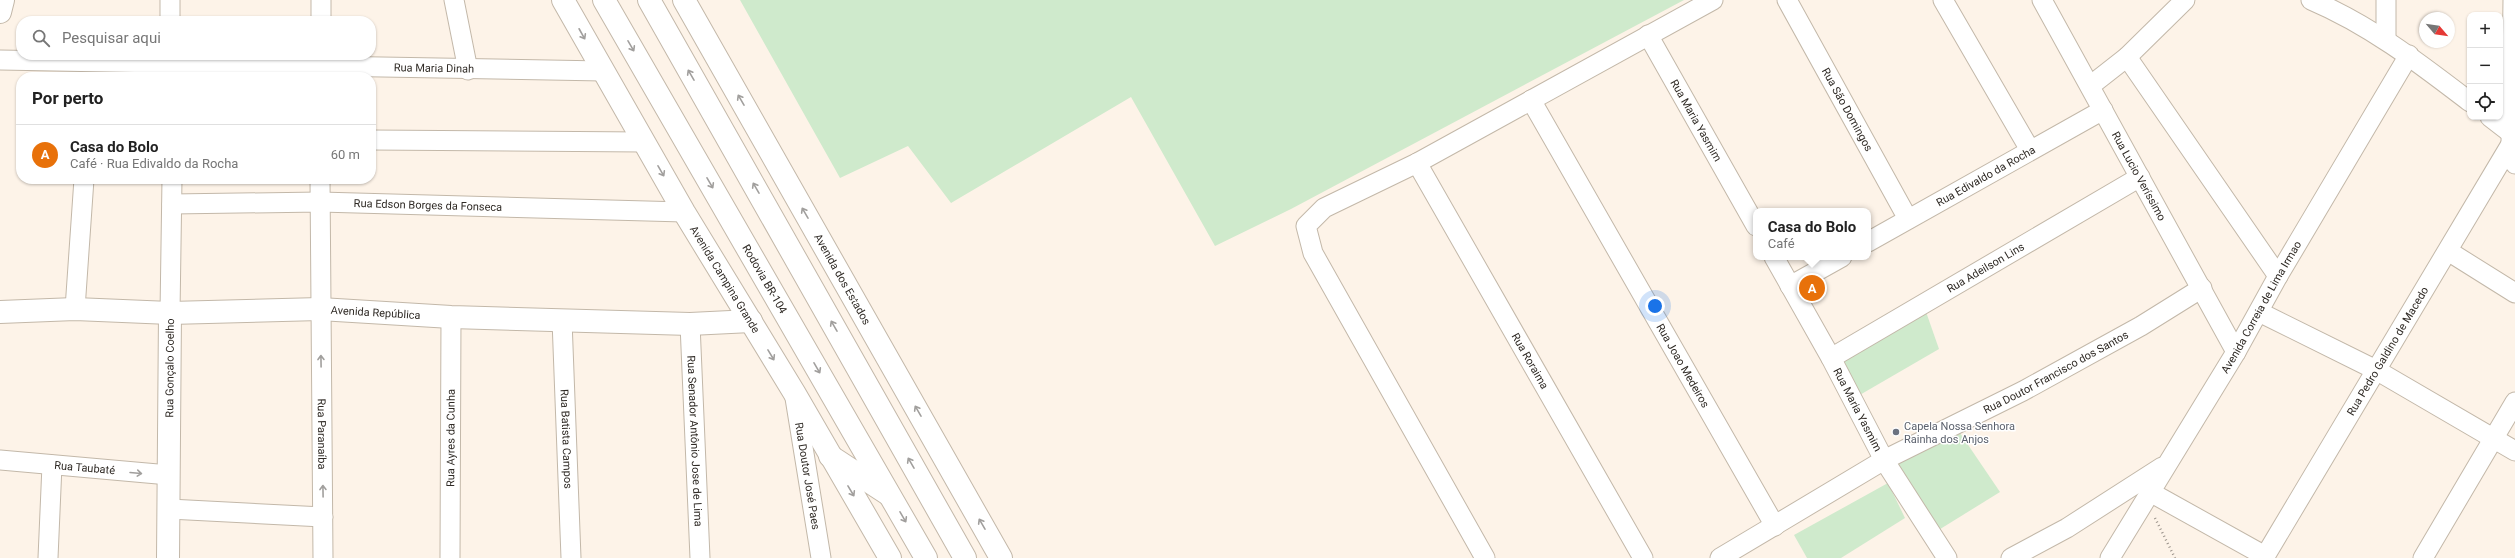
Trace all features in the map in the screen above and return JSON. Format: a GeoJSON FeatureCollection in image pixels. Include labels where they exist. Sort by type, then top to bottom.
{"type":"FeatureCollection","features":[{"type":"Feature","properties":{"kind":"main road"},"geometry":{"type":"LineString","coordinates":[[0,12],[3,0]]}},
{"type":"Feature","properties":{"kind":"main road","name":"Avenida Campina Grande"},"geometry":{"type":"LineString","coordinates":[[563,0],[684,212],[795,394],[890,558]]}},
{"type":"Feature","properties":{"kind":"main road","name":"Rodovia BR-104"},"geometry":{"type":"LineString","coordinates":[[604,0],[926,558]]}},
{"type":"Feature","properties":{"kind":"main road"},"geometry":{"type":"LineString","coordinates":[[649,0],[965,558]]}},
{"type":"Feature","properties":{"kind":"main road","name":"Avenida dos Estados"},"geometry":{"type":"LineString","coordinates":[[684,0],[1001,558]]}},
{"type":"Feature","properties":{"kind":"main road","name":"Avenida República"},"geometry":{"type":"LineString","coordinates":[[0,312],[74,309],[170,313],[320,309],[450,317],[690,324],[751,321]]}},
{"type":"Feature","properties":{"kind":"main road","name":"Rua Gonçalo Coelho"},"geometry":{"type":"LineString","coordinates":[[168,558],[170,313]]}},
{"type":"Feature","properties":{"kind":"main road"},"geometry":{"type":"LineString","coordinates":[[830,456],[891,496]]}},
{"type":"Feature","properties":{"kind":"street"},"geometry":{"type":"LineString","coordinates":[[170,0],[170,16]]}},
{"type":"Feature","properties":{"kind":"street"},"geometry":{"type":"LineString","coordinates":[[321,0],[321,16]]}},
{"type":"Feature","properties":{"kind":"street"},"geometry":{"type":"LineString","coordinates":[[454,0],[468,70]]}},
{"type":"Feature","properties":{"kind":"street"},"geometry":{"type":"LineString","coordinates":[[1485,558],[1313,253],[1306,226],[1324,208],[1417,164],[1713,0]]}},
{"type":"Feature","properties":{"kind":"street","name":"Rua São Domingos"},"geometry":{"type":"LineString","coordinates":[[1787,0],[1908,219]]}},
{"type":"Feature","properties":{"kind":"street"},"geometry":{"type":"LineString","coordinates":[[1943,0],[2030,150]]}},
{"type":"Feature","properties":{"kind":"street","name":"Rua Lucio Veríssimo"},"geometry":{"type":"LineString","coordinates":[[2042,0],[2236,352]]}},
{"type":"Feature","properties":{"kind":"street"},"geometry":{"type":"LineString","coordinates":[[2090,86],[2127,57],[2185,0]]}},
{"type":"Feature","properties":{"kind":"street"},"geometry":{"type":"LineString","coordinates":[[2310,0],[2333,10],[2386,39],[2467,100]]}},
{"type":"Feature","properties":{"kind":"street"},"geometry":{"type":"LineString","coordinates":[[2386,0],[2386,39]]}},
{"type":"Feature","properties":{"kind":"street"},"geometry":{"type":"LineString","coordinates":[[2513,0],[2512,139],[2515,164]]}},
{"type":"Feature","properties":{"kind":"street","name":"Rua Maria Yasmim"},"geometry":{"type":"LineString","coordinates":[[1648,35],[1753,221]]}},
{"type":"Feature","properties":{"kind":"street","name":"Avenida Correia de Lima Irmao"},"geometry":{"type":"LineString","coordinates":[[2110,558],[2236,352],[2278,276],[2409,55]]}},
{"type":"Feature","properties":{"kind":"street"},"geometry":{"type":"LineString","coordinates":[[2127,57],[2278,276]]}},
{"type":"Feature","properties":{"kind":"street","name":"Rua Maria Dinah"},"geometry":{"type":"LineString","coordinates":[[0,60],[92,70],[170,65],[603,71]]}},
{"type":"Feature","properties":{"kind":"street","name":"Rua Joao Medeiros"},"geometry":{"type":"LineString","coordinates":[[1531,100],[1775,526]]}},
{"type":"Feature","properties":{"kind":"street","name":"Rua Edivaldo da Rocha"},"geometry":{"type":"LineString","coordinates":[[1871,240],[2103,110]]}},
{"type":"Feature","properties":{"kind":"street"},"geometry":{"type":"LineString","coordinates":[[2493,120],[2512,139]]}},
{"type":"Feature","properties":{"kind":"street","name":"Rua Pedro Galdino de Macedo"},"geometry":{"type":"LineString","coordinates":[[2265,557],[2448,251],[2512,139]]}},
{"type":"Feature","properties":{"kind":"street"},"geometry":{"type":"LineString","coordinates":[[376,140],[644,142]]}},
{"type":"Feature","properties":{"kind":"street","name":"Rua Roraima"},"geometry":{"type":"LineString","coordinates":[[1417,164],[1643,558]]}},
{"type":"Feature","properties":{"kind":"street","name":"Rua Adeilson Lins"},"geometry":{"type":"LineString","coordinates":[[1831,358],[2140,177]]}},
{"type":"Feature","properties":{"kind":"street"},"geometry":{"type":"LineString","coordinates":[[74,309],[84,184]]}},
{"type":"Feature","properties":{"kind":"street","name":"Rua Gonçalo Coelho"},"geometry":{"type":"LineString","coordinates":[[170,313],[172,184]]}},
{"type":"Feature","properties":{"kind":"street","name":"Rua Paranaíba"},"geometry":{"type":"LineString","coordinates":[[320,184],[323,558]]}},
{"type":"Feature","properties":{"kind":"street","name":"Rua Edson Borges da Fonseca"},"geometry":{"type":"LineString","coordinates":[[172,204],[320,202],[684,212]]}},
{"type":"Feature","properties":{"kind":"street"},"geometry":{"type":"LineString","coordinates":[[2448,251],[2515,293]]}},
{"type":"Feature","properties":{"kind":"street","name":"Rua Maria Yasmim"},"geometry":{"type":"LineString","coordinates":[[1776,260],[1831,358],[1884,460],[1947,558]]}},
{"type":"Feature","properties":{"kind":"street"},"geometry":{"type":"LineString","coordinates":[[1790,286],[1837,260]]}},
{"type":"Feature","properties":{"kind":"street","name":"Rua Doutor Francisco dos Santos"},"geometry":{"type":"LineString","coordinates":[[1720,558],[1884,460],[2023,392],[2141,326],[2202,288]]}},
{"type":"Feature","properties":{"kind":"street"},"geometry":{"type":"LineString","coordinates":[[2259,312],[2376,370],[2515,451]]}},
{"type":"Feature","properties":{"kind":"street","name":"Rua Ayres da Cunha"},"geometry":{"type":"LineString","coordinates":[[450,317],[450,558]]}},
{"type":"Feature","properties":{"kind":"street","name":"Rua Batista Campos"},"geometry":{"type":"LineString","coordinates":[[562,320],[571,558]]}},
{"type":"Feature","properties":{"kind":"street","name":"Rua Senador Antônio Jose de Lima"},"geometry":{"type":"LineString","coordinates":[[690,324],[700,558]]}},
{"type":"Feature","properties":{"kind":"street","name":"Rua Doutor José Paes"},"geometry":{"type":"LineString","coordinates":[[795,394],[821,558]]}},
{"type":"Feature","properties":{"kind":"street"},"geometry":{"type":"LineString","coordinates":[[2423,558],[2515,402]]}},
{"type":"Feature","properties":{"kind":"street","name":"Rua Taubaté"},"geometry":{"type":"LineString","coordinates":[[0,460],[169,476]]}},
{"type":"Feature","properties":{"kind":"street"},"geometry":{"type":"LineString","coordinates":[[48,558],[52,465]]}},
{"type":"Feature","properties":{"kind":"street"},"geometry":{"type":"LineString","coordinates":[[2011,558],[2067,528],[2166,465]]}},
{"type":"Feature","properties":{"kind":"street"},"geometry":{"type":"LineString","coordinates":[[2148,496],[2265,557]]}},
{"type":"Feature","properties":{"kind":"street"},"geometry":{"type":"LineString","coordinates":[[169,509],[323,517]]}},
{"type":"Feature","properties":{"kind":"path"},"geometry":{"type":"LineString","coordinates":[[2148,496],[2175,558]]}},
{"type":"Feature","properties":{"kind":"green space"},"geometry":{"type":"Polygon","coordinates":[[[740,0],[1684,0],[1291,209],[1215,246],[1131,97],[951,203],[908,146],[840,178],[740,0]]]}},
{"type":"Feature","properties":{"kind":"green space"},"geometry":{"type":"Polygon","coordinates":[[[1925,309],[1939,349],[1858,396],[1839,360],[1925,309]]]}},
{"type":"Feature","properties":{"kind":"green space"},"geometry":{"type":"Polygon","coordinates":[[[1960,433],[2000,492],[1937,531],[1895,462],[1960,433]]]}},
{"type":"Feature","properties":{"kind":"green space"},"geometry":{"type":"Polygon","coordinates":[[[1888,483],[1905,518],[1841,558],[1807,558],[1794,535],[1888,483]]]}},
{"type":"Feature","properties":{"kind":"place","name":"Casa do Bolo"},"geometry":{"type":"Point","coordinates":[1812,288]}},
{"type":"Feature","properties":{"kind":"place","name":"Capela Nossa Senhora Rainha dos Anjos"},"geometry":{"type":"Point","coordinates":[1896,432]}}]}
